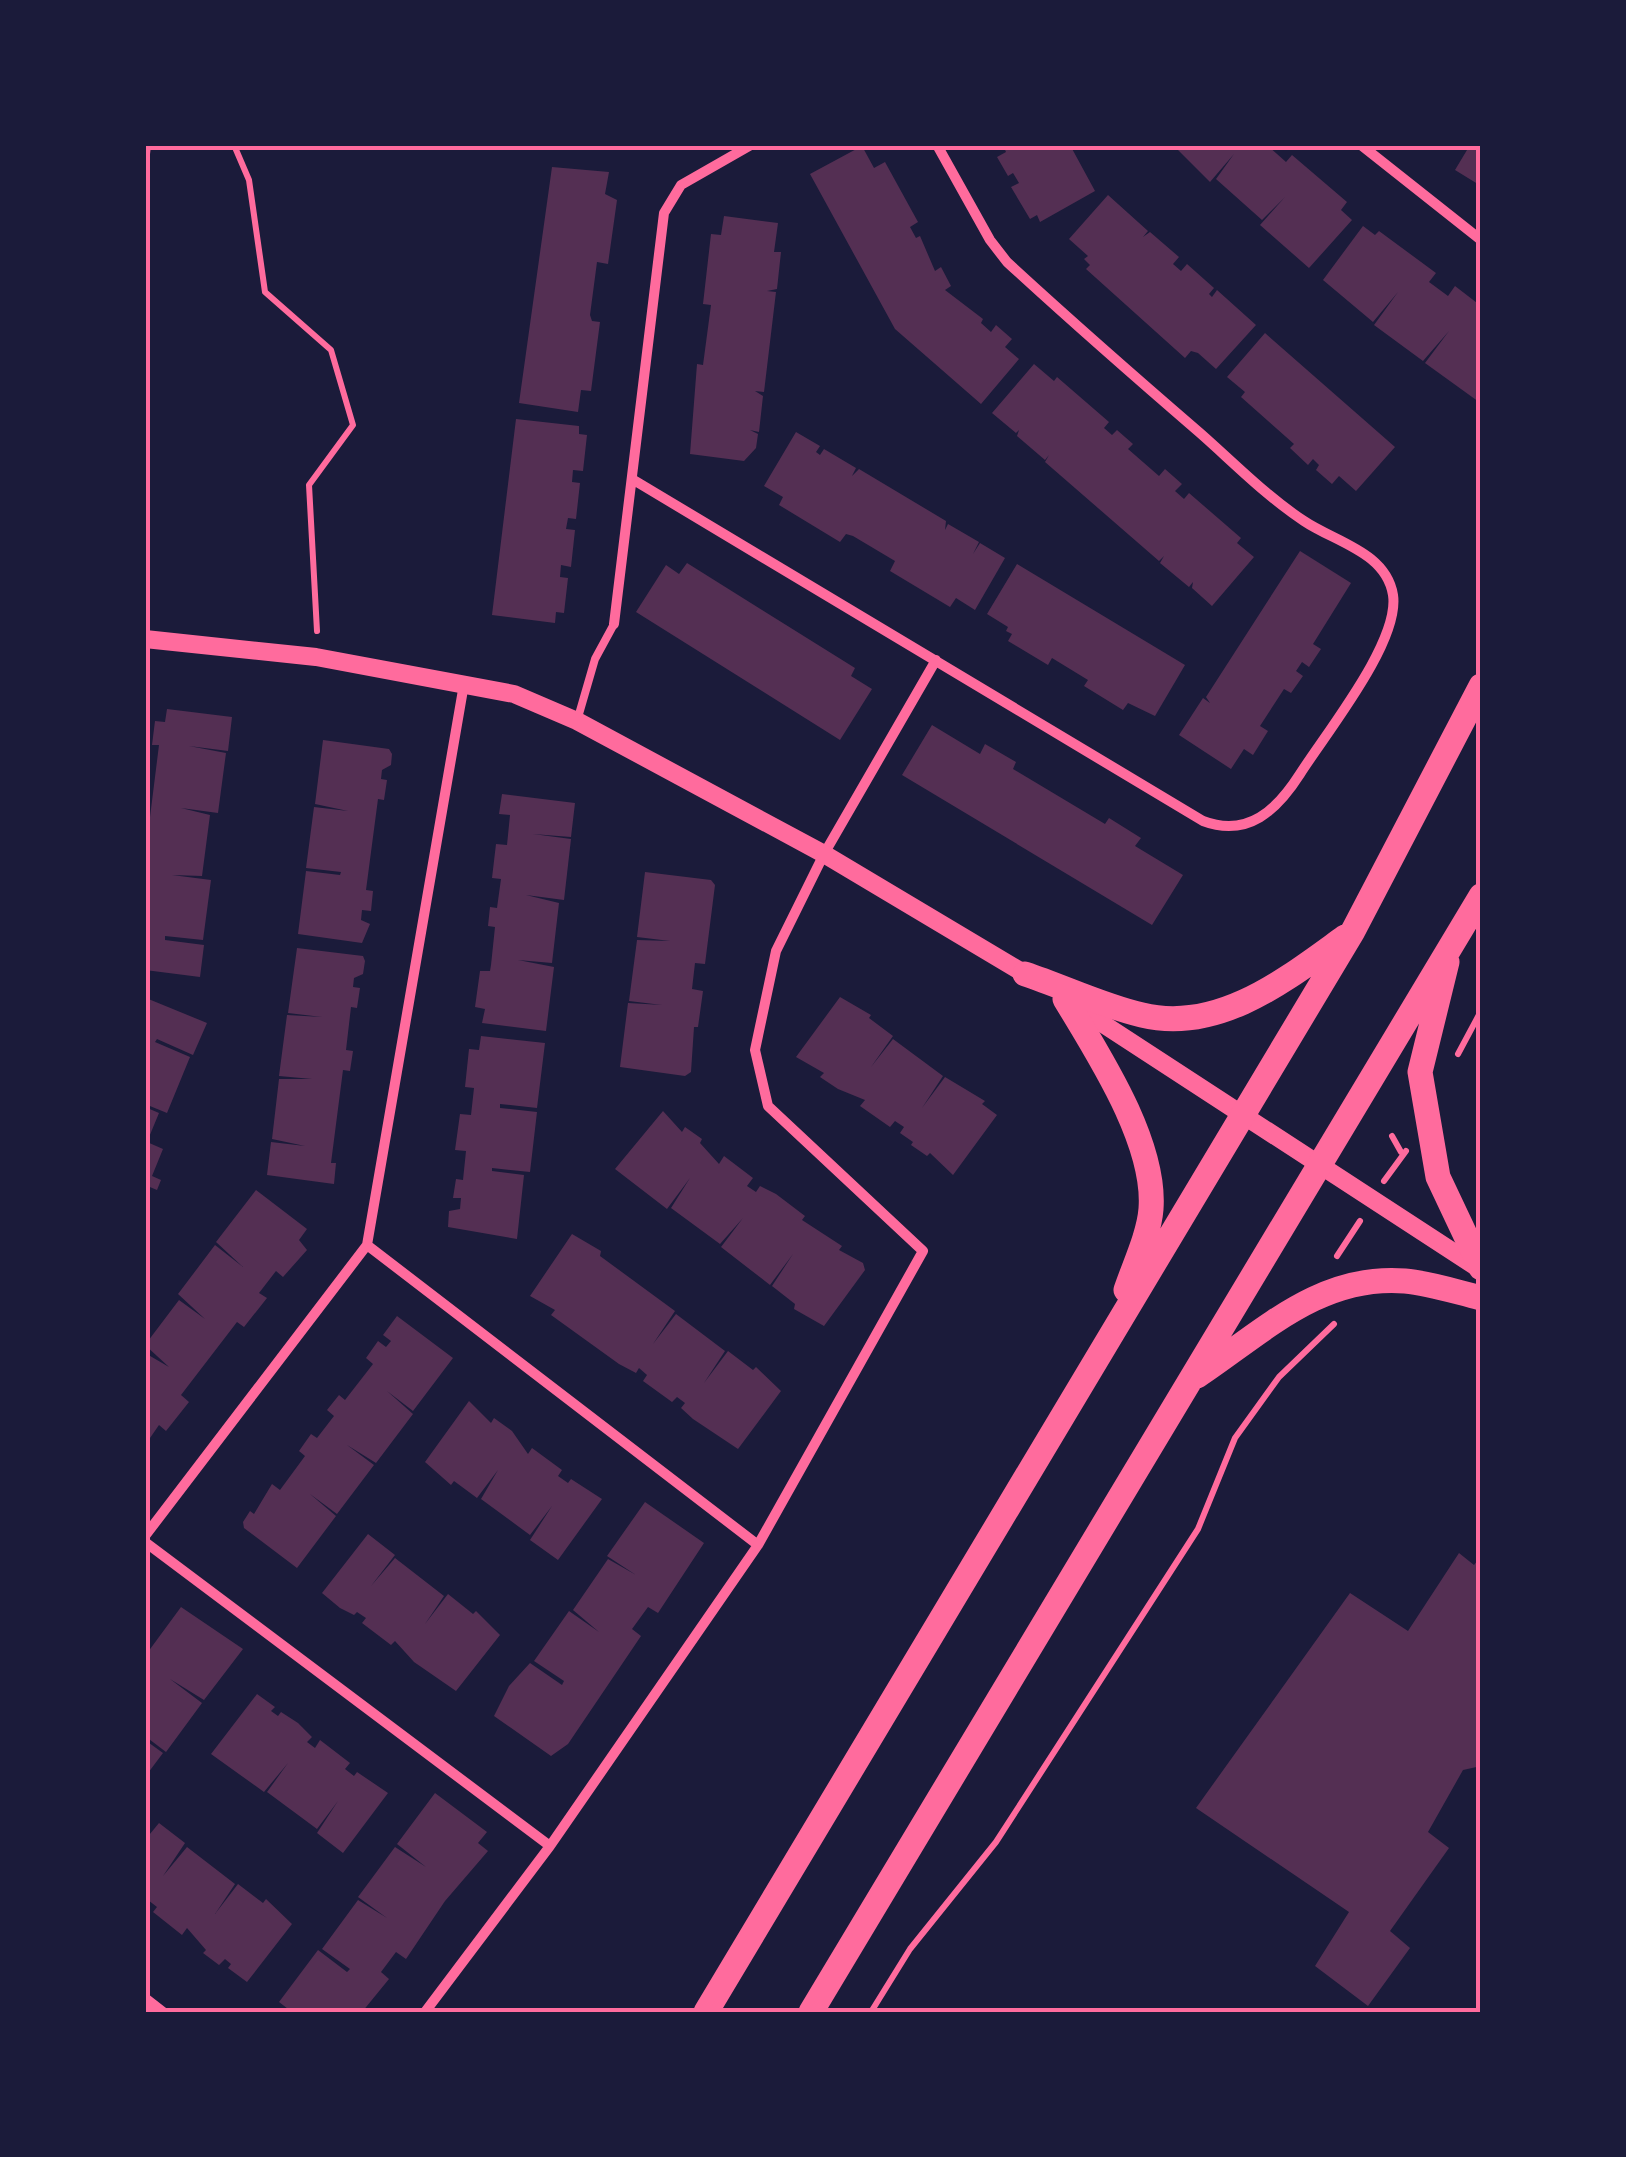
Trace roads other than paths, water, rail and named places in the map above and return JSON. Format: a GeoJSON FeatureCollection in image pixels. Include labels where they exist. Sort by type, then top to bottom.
{"type":"FeatureCollection","features":[{"type":"Feature","properties":{"kind":"main road"},"geometry":{"type":"LineString","coordinates":[[706,2012],[1354,931],[1481,686]]}},
{"type":"Feature","properties":{"kind":"main road"},"geometry":{"type":"LineString","coordinates":[[811,2012],[1321,1169],[1454,934],[1481,896]]}},
{"type":"Feature","properties":{"kind":"main road"},"geometry":{"type":"LineString","coordinates":[[1025,974],[1144,1016],[1188,1018],[1258,998],[1354,931]]}},
{"type":"Feature","properties":{"kind":"main road"},"geometry":{"type":"LineString","coordinates":[[1454,934],[1420,1072],[1438,1176],[1481,1269]]}},
{"type":"Feature","properties":{"kind":"main road"},"geometry":{"type":"LineString","coordinates":[[1064,999],[1123,1096],[1144,1165],[1151,1210],[1114,1329]]}},
{"type":"Feature","properties":{"kind":"main road"},"geometry":{"type":"LineString","coordinates":[[1189,1382],[1306,1299],[1333,1287],[1408,1281],[1481,1298]]}},
{"type":"Feature","properties":{"kind":"street"},"geometry":{"type":"LineString","coordinates":[[145,154],[146,145]]}},
{"type":"Feature","properties":{"kind":"street"},"geometry":{"type":"LineString","coordinates":[[614,624],[667,204],[692,176],[751,145]]}},
{"type":"Feature","properties":{"kind":"street"},"geometry":{"type":"LineString","coordinates":[[632,478],[1202,820],[1234,826],[1269,814],[1280,803],[1384,641],[1393,606],[1386,574],[1376,563],[1294,514],[1007,262],[937,145]]}},
{"type":"Feature","properties":{"kind":"street"},"geometry":{"type":"LineString","coordinates":[[1361,145],[1481,240]]}},
{"type":"Feature","properties":{"kind":"street"},"geometry":{"type":"LineString","coordinates":[[145,639],[316,657],[464,683],[514,694],[577,721],[824,854],[1025,974],[1242,1118],[1481,1269]]}},
{"type":"Feature","properties":{"kind":"street"},"geometry":{"type":"LineString","coordinates":[[425,2012],[550,1846],[758,1545],[922,1251],[768,1106],[755,1050],[773,967],[824,854],[936,660]]}},
{"type":"Feature","properties":{"kind":"street"},"geometry":{"type":"LineString","coordinates":[[464,683],[367,1244],[145,1539],[550,1846]]}},
{"type":"Feature","properties":{"kind":"street"},"geometry":{"type":"LineString","coordinates":[[367,1244],[758,1545]]}},
{"type":"Feature","properties":{"kind":"street"},"geometry":{"type":"LineString","coordinates":[[145,1998],[163,2012]]}},
{"type":"Feature","properties":{"kind":"lane"},"geometry":{"type":"LineString","coordinates":[[577,721],[595,659],[614,624]]}}]}
